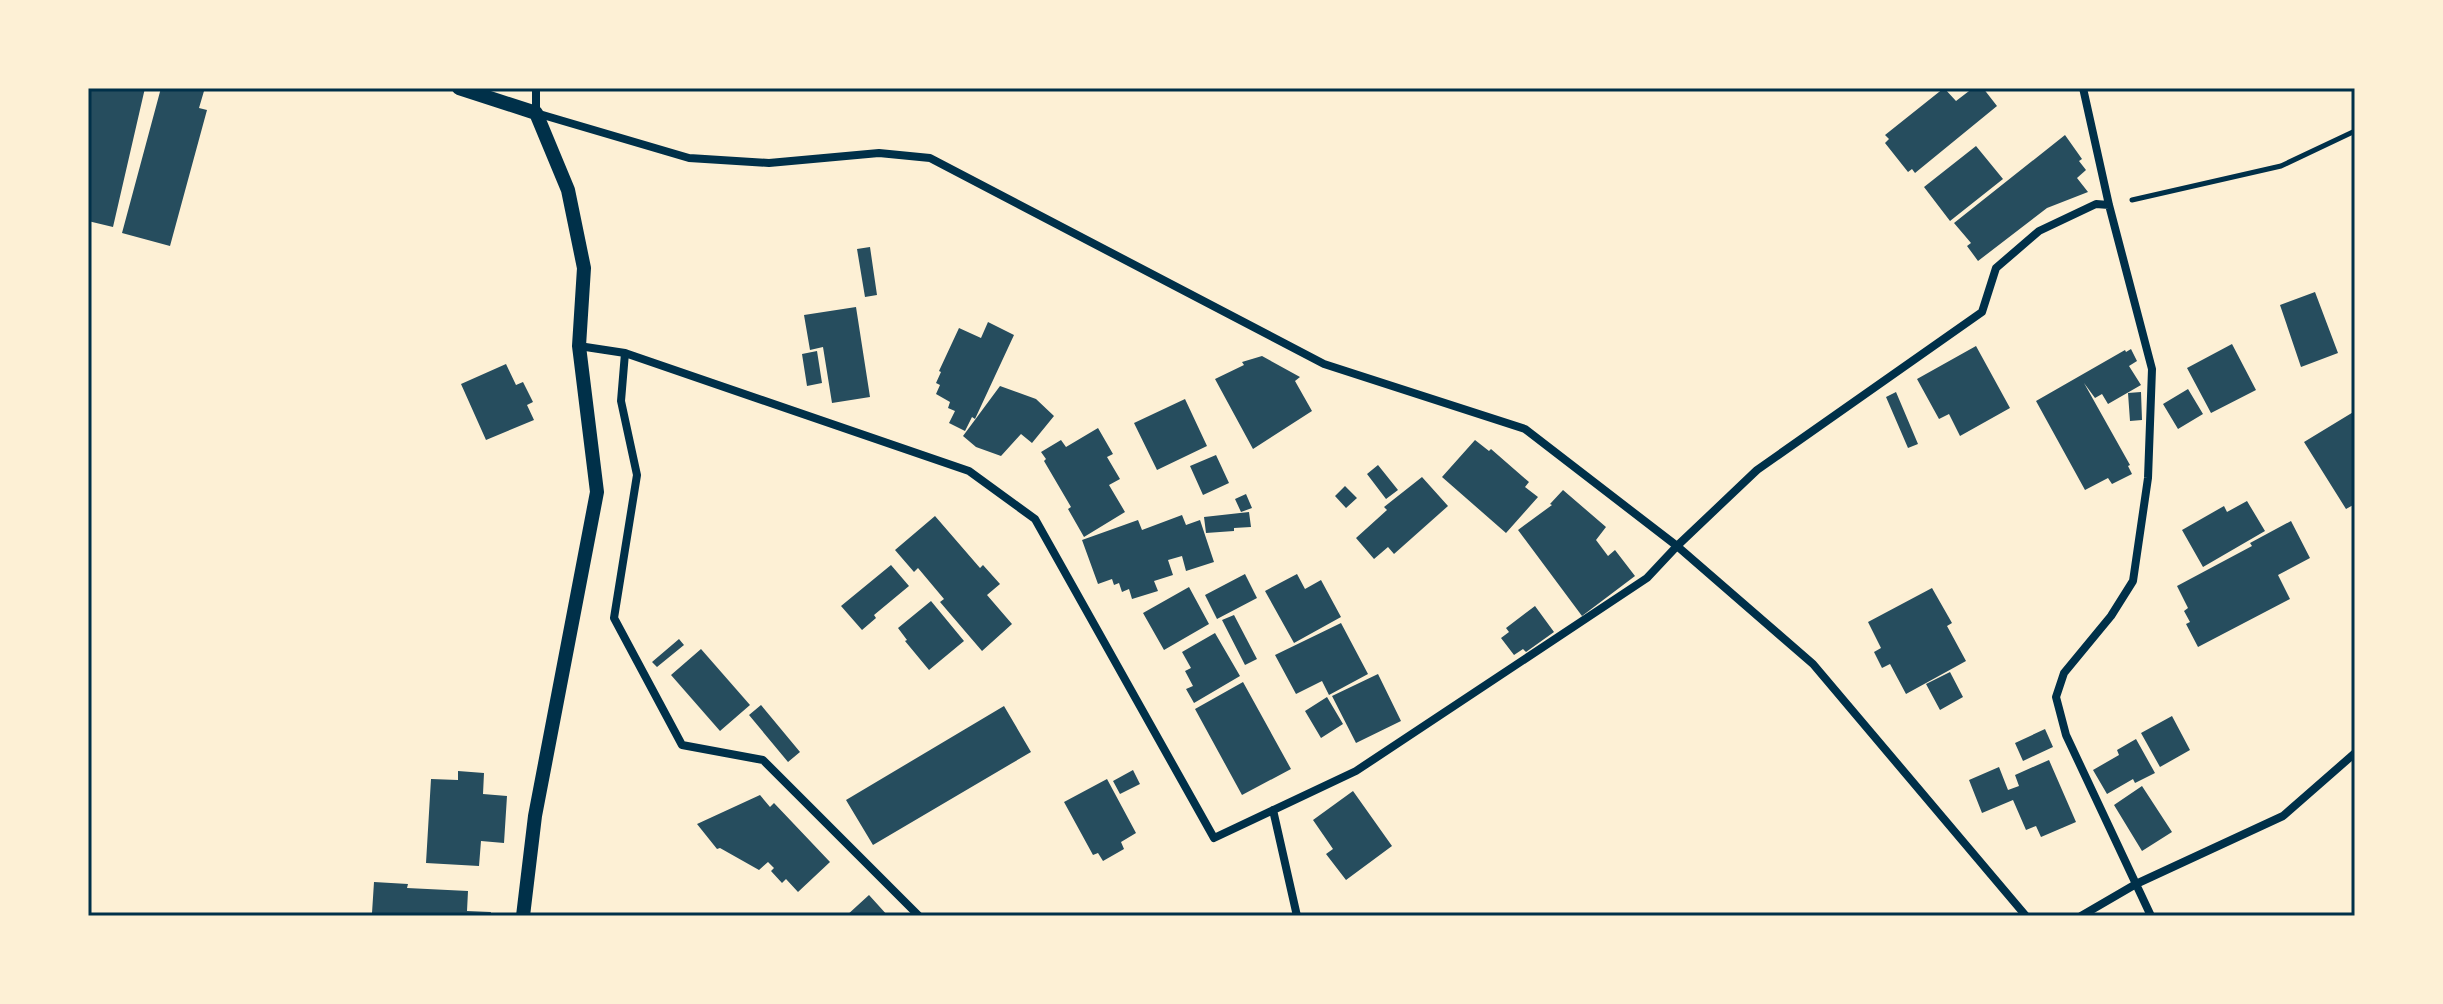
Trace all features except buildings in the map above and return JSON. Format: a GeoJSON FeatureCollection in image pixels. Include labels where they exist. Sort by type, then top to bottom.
{"type":"FeatureCollection","features":[{"type":"Feature","properties":{"kind":"street"},"geometry":{"type":"LineString","coordinates":[[459,88],[689,158],[769,163],[879,153],[930,158],[1324,364],[1525,429],[1677,546],[1813,664],[2026,916]]}},
{"type":"Feature","properties":{"kind":"street"},"geometry":{"type":"LineString","coordinates":[[523,916],[535,816],[597,492],[579,346],[584,268],[568,190],[536,113],[536,88]]}},
{"type":"Feature","properties":{"kind":"street"},"geometry":{"type":"LineString","coordinates":[[2083,88],[2109,205],[2152,369],[2148,478],[2133,581],[2111,616],[2064,673],[2056,697],[2066,735],[2151,916]]}},
{"type":"Feature","properties":{"kind":"street"},"geometry":{"type":"LineString","coordinates":[[579,346],[625,353],[969,471],[1035,519],[1214,838],[1356,771],[1647,578],[1757,470],[1982,312],[1996,268],[2039,231],[2096,204],[2109,205]]}},
{"type":"Feature","properties":{"kind":"street"},"geometry":{"type":"LineString","coordinates":[[625,353],[621,401],[637,475],[614,618],[682,745],[763,760],[919,916]]}},
{"type":"Feature","properties":{"kind":"street"},"geometry":{"type":"LineString","coordinates":[[2081,916],[2136,884],[2283,816],[2355,753]]}},
{"type":"Feature","properties":{"kind":"street"},"geometry":{"type":"LineString","coordinates":[[1273,810],[1297,916]]}},
{"type":"Feature","properties":{"kind":"path"},"geometry":{"type":"LineString","coordinates":[[2109,205],[2281,166],[2355,131]]}}]}
